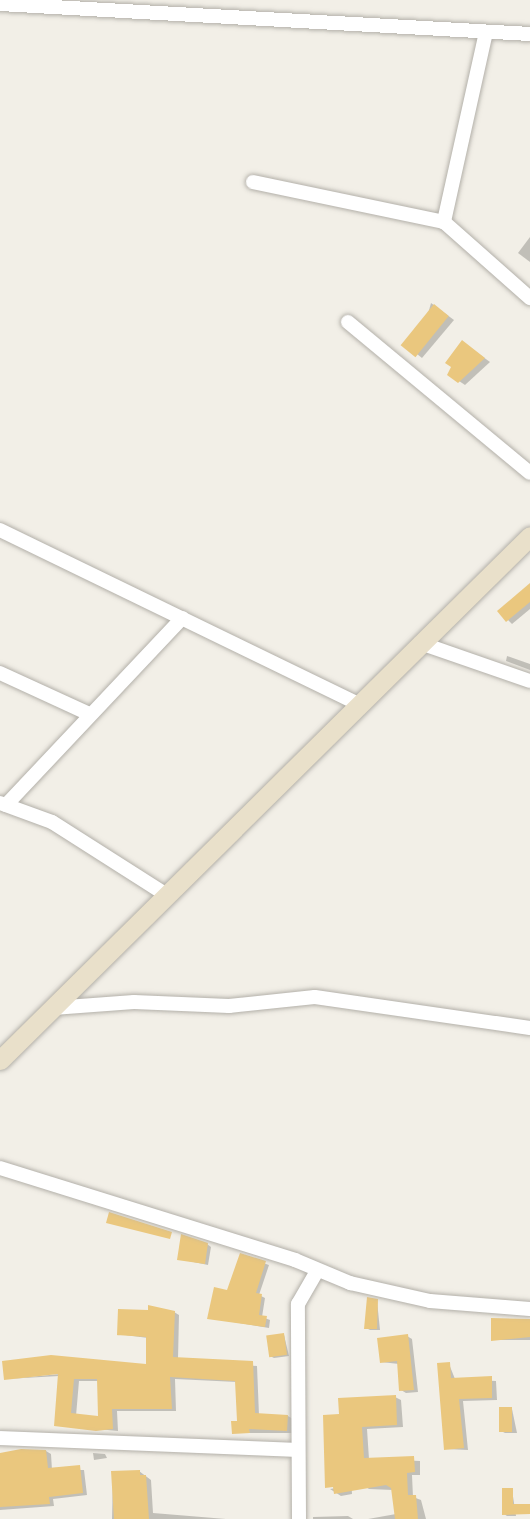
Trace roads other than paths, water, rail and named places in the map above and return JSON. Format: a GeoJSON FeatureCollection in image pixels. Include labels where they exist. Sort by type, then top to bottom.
{"type":"FeatureCollection","features":[{"type":"Feature","properties":{"kind":"street"},"geometry":{"type":"LineString","coordinates":[[0,4],[530,34]]}},
{"type":"Feature","properties":{"kind":"street"},"geometry":{"type":"LineString","coordinates":[[444,222],[486,32]]}},
{"type":"Feature","properties":{"kind":"street"},"geometry":{"type":"LineString","coordinates":[[253,182],[444,222],[530,298]]}},
{"type":"Feature","properties":{"kind":"street"},"geometry":{"type":"LineString","coordinates":[[348,322],[530,473]]}},
{"type":"Feature","properties":{"kind":"street"},"geometry":{"type":"LineString","coordinates":[[0,530],[359,704]]}},
{"type":"Feature","properties":{"kind":"street"},"geometry":{"type":"LineString","coordinates":[[0,1060],[530,536]]}},
{"type":"Feature","properties":{"kind":"street"},"geometry":{"type":"LineString","coordinates":[[165,894],[52,822],[3,804],[182,618]]}},
{"type":"Feature","properties":{"kind":"street"},"geometry":{"type":"LineString","coordinates":[[420,643],[530,681]]}},
{"type":"Feature","properties":{"kind":"street"},"geometry":{"type":"LineString","coordinates":[[0,673],[89,714]]}},
{"type":"Feature","properties":{"kind":"street"},"geometry":{"type":"LineString","coordinates":[[53,1008],[134,1002],[242,1005],[315,997],[530,1028]]}},
{"type":"Feature","properties":{"kind":"street"},"geometry":{"type":"LineString","coordinates":[[0,1168],[318,1270],[430,1301],[530,1309]]}},
{"type":"Feature","properties":{"kind":"street"},"geometry":{"type":"LineString","coordinates":[[299,1519],[298,1304],[318,1270]]}},
{"type":"Feature","properties":{"kind":"street"},"geometry":{"type":"LineString","coordinates":[[0,1438],[298,1450]]}}]}
